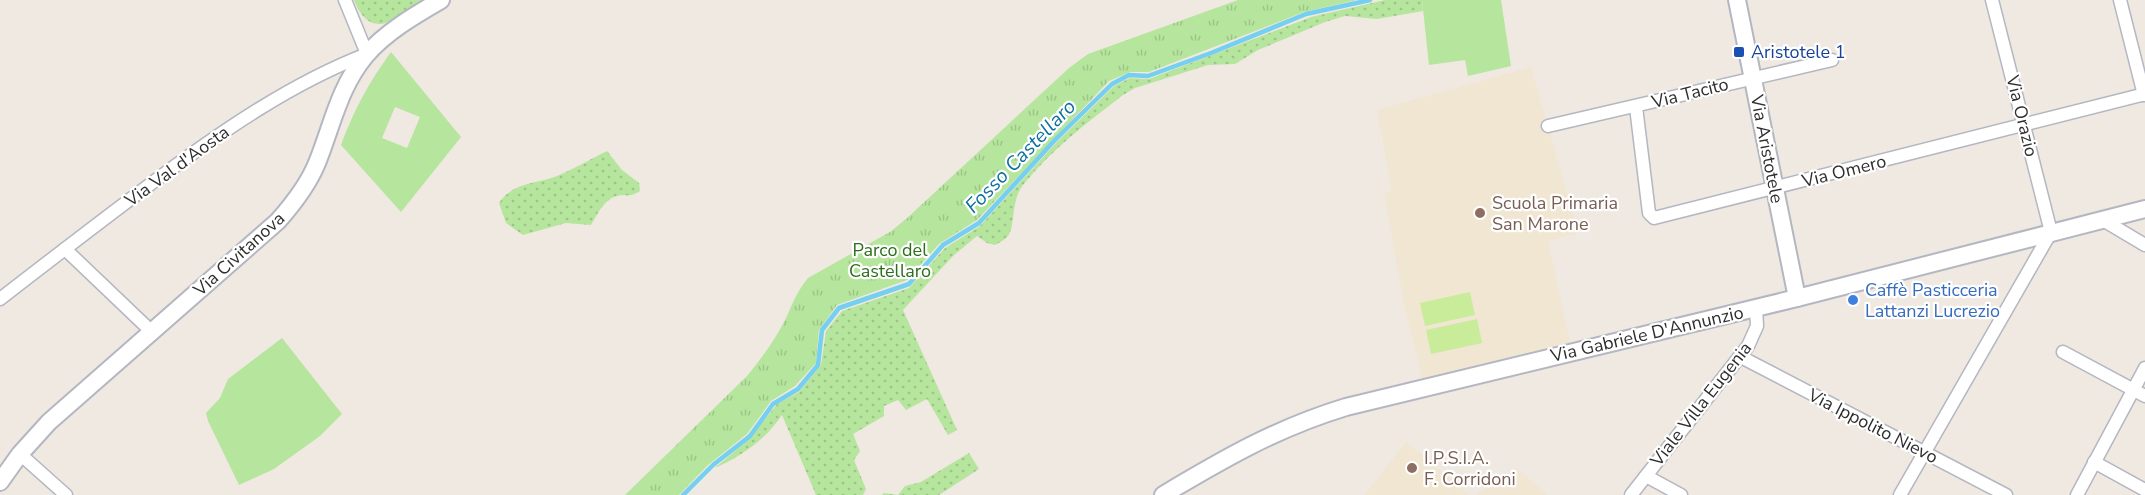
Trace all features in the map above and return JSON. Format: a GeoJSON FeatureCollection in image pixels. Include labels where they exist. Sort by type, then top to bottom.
{"type":"FeatureCollection","features":[{"type":"Feature","properties":{"kind":"main road","name":"Via Civitanova"},"geometry":{"type":"LineString","coordinates":[[0,482],[20,454],[49,422],[278,221],[293,204],[316,166],[338,102],[354,71],[367,54],[405,23],[441,0]]}},
{"type":"Feature","properties":{"kind":"main road","name":"Via Aristotele"},"geometry":{"type":"LineString","coordinates":[[1737,0],[1797,298]]}},
{"type":"Feature","properties":{"kind":"main road","name":"Via Gabriele D'Annunzio"},"geometry":{"type":"LineString","coordinates":[[1163,495],[1255,442],[1323,414],[1398,393],[1797,298],[2145,209]]}},
{"type":"Feature","properties":{"kind":"street"},"geometry":{"type":"LineString","coordinates":[[345,0],[367,54]]}},
{"type":"Feature","properties":{"kind":"street","name":"Via Orazio"},"geometry":{"type":"LineString","coordinates":[[1992,0],[2051,232]]}},
{"type":"Feature","properties":{"kind":"street"},"geometry":{"type":"LineString","coordinates":[[2120,0],[2144,94]]}},
{"type":"Feature","properties":{"kind":"street","name":"Via Val d'Aosta"},"geometry":{"type":"LineString","coordinates":[[0,299],[204,144],[253,112],[338,66],[367,54]]}},
{"type":"Feature","properties":{"kind":"street","name":"Via Tacito"},"geometry":{"type":"LineString","coordinates":[[1548,126],[1832,60]]}},
{"type":"Feature","properties":{"kind":"street","name":"Via Omero"},"geometry":{"type":"LineString","coordinates":[[1636,106],[1649,213],[1654,218],[2144,94]]}},
{"type":"Feature","properties":{"kind":"street"},"geometry":{"type":"LineString","coordinates":[[2120,215],[2120,224],[2124,232]]}},
{"type":"Feature","properties":{"kind":"street"},"geometry":{"type":"LineString","coordinates":[[2103,220],[2145,245]]}},
{"type":"Feature","properties":{"kind":"street"},"geometry":{"type":"LineString","coordinates":[[1900,495],[2051,232]]}},
{"type":"Feature","properties":{"kind":"street"},"geometry":{"type":"LineString","coordinates":[[65,249],[152,332]]}},
{"type":"Feature","properties":{"kind":"street","name":"Viale Villa Eugenia"},"geometry":{"type":"LineString","coordinates":[[1630,495],[1741,357],[1757,326],[1756,308]]}},
{"type":"Feature","properties":{"kind":"street"},"geometry":{"type":"LineString","coordinates":[[2063,352],[2145,396]]}},
{"type":"Feature","properties":{"kind":"street","name":"Via Ippolito Nievo"},"geometry":{"type":"LineString","coordinates":[[1741,357],[2006,495]]}},
{"type":"Feature","properties":{"kind":"street"},"geometry":{"type":"LineString","coordinates":[[2076,495],[2145,368]]}},
{"type":"Feature","properties":{"kind":"street"},"geometry":{"type":"LineString","coordinates":[[20,454],[66,495]]}},
{"type":"Feature","properties":{"kind":"street"},"geometry":{"type":"LineString","coordinates":[[2094,462],[2145,490]]}},
{"type":"Feature","properties":{"kind":"street"},"geometry":{"type":"LineString","coordinates":[[1646,476],[1681,495]]}},
{"type":"Feature","properties":{"kind":"shaded area","name":"Scuola Primaria San Marone"},"geometry":{"type":"Polygon","coordinates":[[[1531,67],[1578,233],[1548,241],[1570,342],[1422,378],[1405,309],[1384,193],[1392,191],[1377,110],[1531,67]]]}},
{"type":"Feature","properties":{"kind":"shaded area","name":"I.P.S.I.A. F. Corridoni"},"geometry":{"type":"Polygon","coordinates":[[[1406,442],[1469,495],[1365,495],[1406,442]]]}},
{"type":"Feature","properties":{"kind":"shaded area","name":"I.P.S.I.A. F. Corridoni"},"geometry":{"type":"Polygon","coordinates":[[[1516,468],[1548,495],[1477,495],[1482,490],[1500,485],[1516,468]]]}},
{"type":"Feature","properties":{"kind":"green space"},"geometry":{"type":"Polygon","coordinates":[[[354,0],[427,0],[397,19],[377,24],[369,21],[361,13],[354,0]]]}},
{"type":"Feature","properties":{"kind":"green space","name":"Parco del Castellaro"},"geometry":{"type":"Polygon","coordinates":[[[1238,0],[1357,0],[1304,12],[1149,72],[1130,72],[1109,81],[977,220],[939,244],[907,280],[837,305],[819,330],[816,363],[795,386],[771,401],[747,434],[708,465],[679,495],[625,495],[747,376],[774,339],[808,278],[890,232],[1069,68],[1088,54],[1238,0]]]}},
{"type":"Feature","properties":{"kind":"green space"},"geometry":{"type":"Polygon","coordinates":[[[1385,0],[1422,0],[1423,11],[1377,19],[1345,16],[1258,50],[1235,64],[1208,65],[1135,88],[1083,126],[1034,172],[1023,185],[1016,199],[1010,233],[1007,237],[995,245],[977,236],[953,256],[903,310],[957,430],[948,435],[927,399],[906,410],[898,400],[884,406],[884,416],[853,434],[860,451],[854,460],[866,489],[863,495],[816,495],[782,415],[752,446],[715,468],[750,438],[777,404],[799,392],[821,365],[826,331],[842,311],[909,288],[945,248],[980,226],[1057,142],[1114,86],[1130,78],[1149,79],[1311,17],[1385,0]]]}},
{"type":"Feature","properties":{"kind":"green space"},"geometry":{"type":"Polygon","coordinates":[[[1422,0],[1501,0],[1511,66],[1468,76],[1465,60],[1429,65],[1422,0]]]}},
{"type":"Feature","properties":{"kind":"green space"},"geometry":{"type":"Polygon","coordinates":[[[391,52],[461,137],[401,212],[341,145],[351,119],[391,52]],[[395,107],[382,138],[407,148],[420,117],[395,107]]]}},
{"type":"Feature","properties":{"kind":"green space"},"geometry":{"type":"Polygon","coordinates":[[[607,151],[622,170],[639,183],[640,191],[608,200],[591,225],[566,223],[523,235],[506,223],[499,203],[511,191],[557,176],[607,151]]]}},
{"type":"Feature","properties":{"kind":"green space"},"geometry":{"type":"Polygon","coordinates":[[[1470,292],[1475,315],[1425,326],[1420,303],[1470,292]]]}},
{"type":"Feature","properties":{"kind":"green space"},"geometry":{"type":"Polygon","coordinates":[[[1477,319],[1482,343],[1431,354],[1426,330],[1477,319]]]}},
{"type":"Feature","properties":{"kind":"green space"},"geometry":{"type":"Polygon","coordinates":[[[282,338],[342,414],[320,436],[274,469],[239,485],[206,413],[220,398],[228,379],[282,338]]]}},
{"type":"Feature","properties":{"kind":"green space"},"geometry":{"type":"Polygon","coordinates":[[[969,453],[979,469],[939,495],[898,495],[905,486],[921,482],[969,453]]]}},
{"type":"Feature","properties":{"kind":"waterway","name":"Fosso Castellaro"},"geometry":{"type":"LineString","coordinates":[[683,495],[713,465],[750,436],[773,404],[798,389],[818,365],[822,330],[839,308],[909,284],[943,245],[979,223],[1055,140],[1112,84],[1129,75],[1148,76],[1306,14],[1370,0]]}},
{"type":"Feature","properties":{"kind":"place","name":"Aristotele 1"},"geometry":{"type":"Point","coordinates":[1739,52]}},
{"type":"Feature","properties":{"kind":"place","name":"Scuola Primaria San Marone"},"geometry":{"type":"Point","coordinates":[1480,213]}},
{"type":"Feature","properties":{"kind":"place","name":"Caffè Pasticceria Lattanzi Lucrezio"},"geometry":{"type":"Point","coordinates":[1853,300]}},
{"type":"Feature","properties":{"kind":"place","name":"I.P.S.I.A. F. Corridoni"},"geometry":{"type":"Point","coordinates":[1412,468]}}]}
